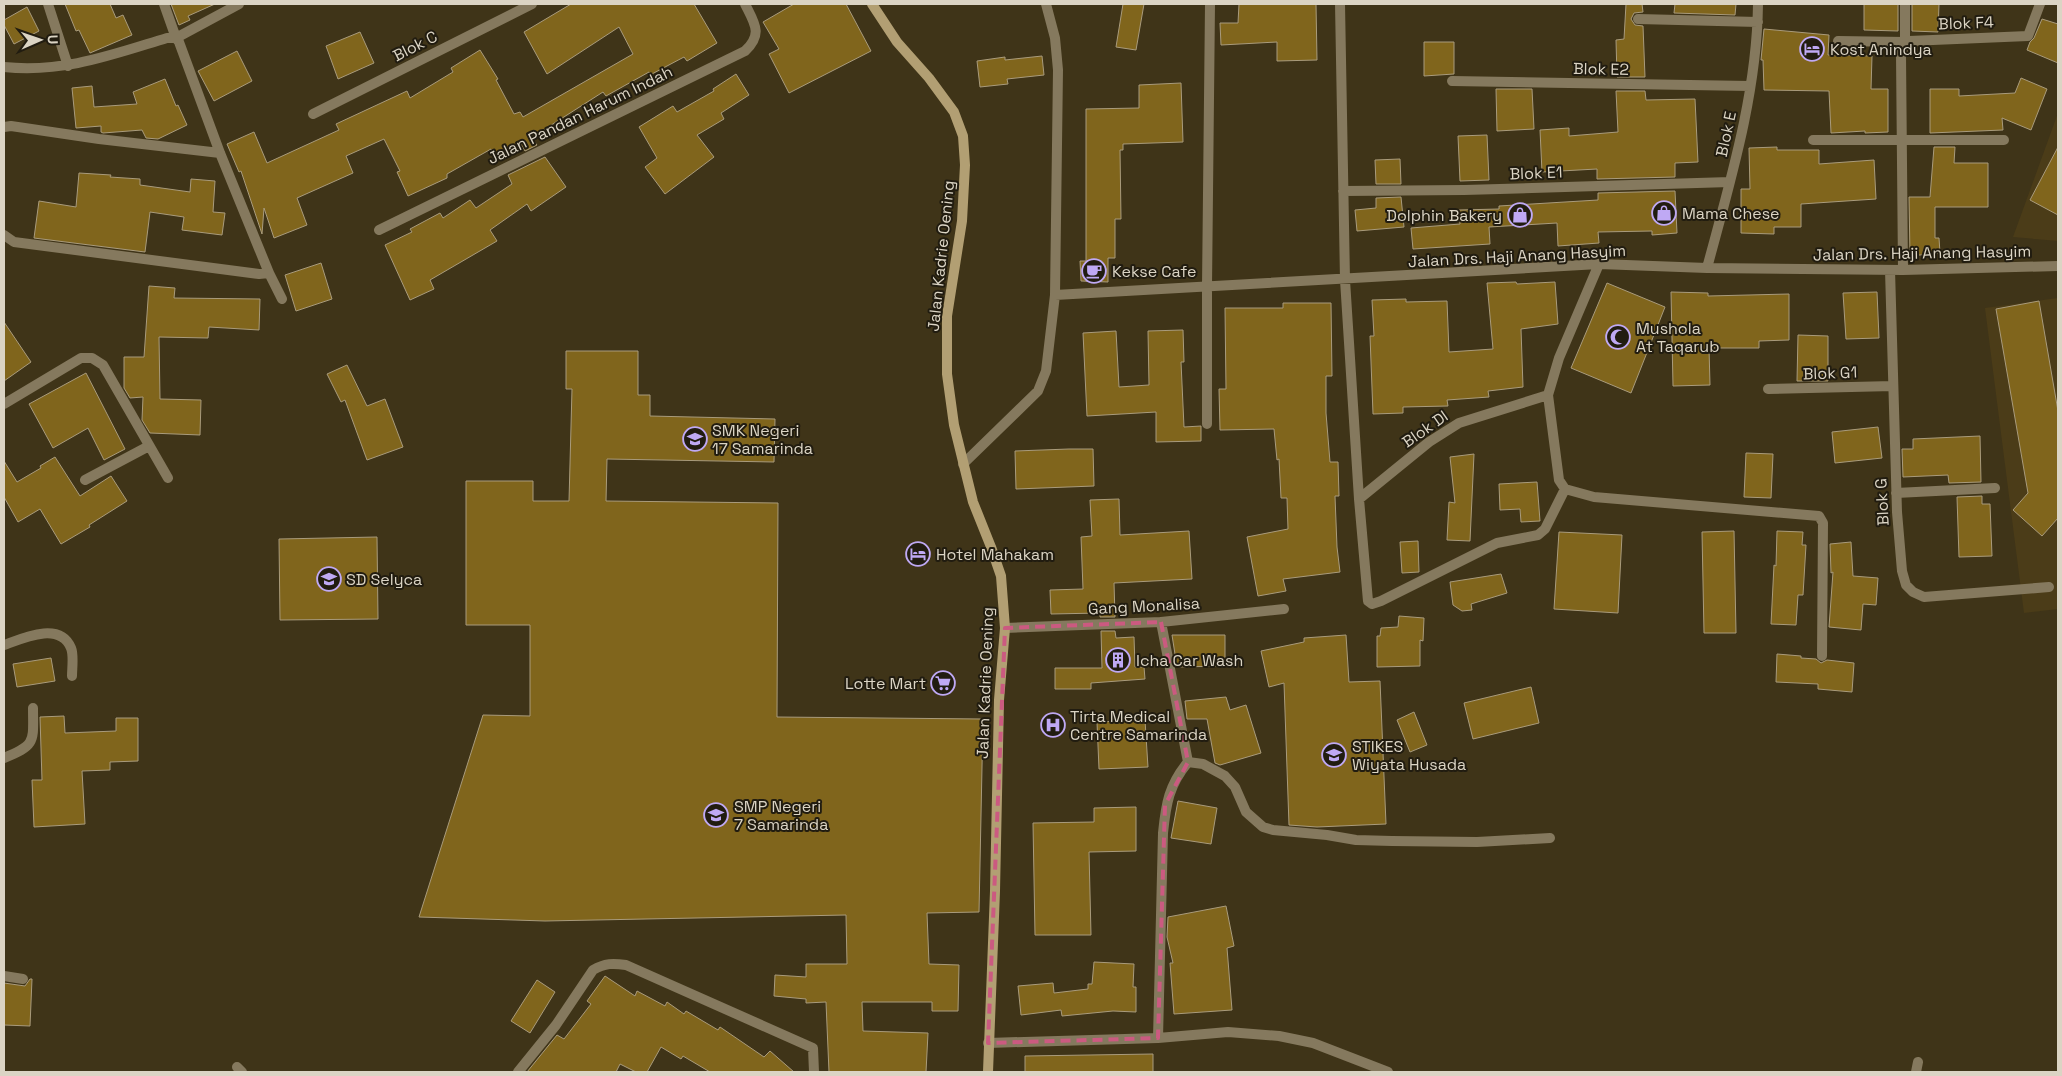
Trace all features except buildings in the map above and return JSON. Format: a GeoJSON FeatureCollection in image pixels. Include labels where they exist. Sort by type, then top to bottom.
{"type":"FeatureCollection","features":[{"type":"Feature","properties":{"kind":"main road","name":"Jalan Kadrie Oening"},"geometry":{"type":"LineString","coordinates":[[872,4],[897,42],[929,78],[954,112],[963,136],[965,165],[962,221],[947,316],[947,374],[954,425],[973,502],[992,547],[1001,576],[1005,628],[999,700],[995,891],[988,1072]]}},
{"type":"Feature","properties":{"kind":"street"},"geometry":{"type":"LineString","coordinates":[[48,4],[68,66]]}},
{"type":"Feature","properties":{"kind":"street"},"geometry":{"type":"LineString","coordinates":[[164,4],[176,38],[180,42],[220,153],[282,299]]}},
{"type":"Feature","properties":{"kind":"street"},"geometry":{"type":"LineString","coordinates":[[4,67],[25,69],[68,66],[167,38],[176,38],[239,4]]}},
{"type":"Feature","properties":{"kind":"street","name":"Blok C"},"geometry":{"type":"LineString","coordinates":[[313,114],[532,4]]}},
{"type":"Feature","properties":{"kind":"street","name":"Jalan Pandan Harum Indah"},"geometry":{"type":"LineString","coordinates":[[378,230],[745,51],[754,43],[757,34],[754,21],[745,4]]}},
{"type":"Feature","properties":{"kind":"street"},"geometry":{"type":"LineString","coordinates":[[964,464],[1038,391],[1046,371],[1055,295],[1058,70],[1055,38],[1046,4]]}},
{"type":"Feature","properties":{"kind":"street"},"geometry":{"type":"LineString","coordinates":[[1207,424],[1210,4]]}},
{"type":"Feature","properties":{"kind":"street"},"geometry":{"type":"LineString","coordinates":[[1340,4],[1344,280],[1359,499],[1368,598],[1372,604],[1497,543],[1538,535],[1545,529],[1565,489]]}},
{"type":"Feature","properties":{"kind":"street","name":"Blok E"},"geometry":{"type":"LineString","coordinates":[[1707,268],[1741,142],[1758,22],[1758,4]]}},
{"type":"Feature","properties":{"kind":"street"},"geometry":{"type":"LineString","coordinates":[[1903,270],[1901,55],[1905,42],[1905,4]]}},
{"type":"Feature","properties":{"kind":"street","name":"Blok F4"},"geometry":{"type":"LineString","coordinates":[[1838,41],[1905,42],[2028,36],[2040,4]]}},
{"type":"Feature","properties":{"kind":"street"},"geometry":{"type":"LineString","coordinates":[[1638,19],[1758,22]]}},
{"type":"Feature","properties":{"kind":"street","name":"Blok E2"},"geometry":{"type":"LineString","coordinates":[[1452,81],[1750,86]]}},
{"type":"Feature","properties":{"kind":"street"},"geometry":{"type":"LineString","coordinates":[[4,127],[11,126],[99,139],[220,153]]}},
{"type":"Feature","properties":{"kind":"street"},"geometry":{"type":"LineString","coordinates":[[1813,140],[2004,140]]}},
{"type":"Feature","properties":{"kind":"street","name":"Blok E1"},"geometry":{"type":"LineString","coordinates":[[1343,191],[1464,190],[1730,182]]}},
{"type":"Feature","properties":{"kind":"street"},"geometry":{"type":"LineString","coordinates":[[4,235],[14,242],[260,274],[270,273]]}},
{"type":"Feature","properties":{"kind":"street"},"geometry":{"type":"LineString","coordinates":[[1599,264],[1559,358],[1548,395],[1559,480],[1565,489],[1594,497],[1819,516],[1823,523],[1822,656]]}},
{"type":"Feature","properties":{"kind":"street","name":"Jalan Drs. Haji Anang Hasyim"},"geometry":{"type":"LineString","coordinates":[[1055,295],[1599,264],[1707,268],[1890,270],[2058,266]]}},
{"type":"Feature","properties":{"kind":"street","name":"Blok G"},"geometry":{"type":"LineString","coordinates":[[1890,270],[1896,493],[1902,571],[1906,585],[1913,592],[1924,597],[2050,587]]}},
{"type":"Feature","properties":{"kind":"street"},"geometry":{"type":"LineString","coordinates":[[4,404],[81,358],[92,358],[103,365],[168,478]]}},
{"type":"Feature","properties":{"kind":"street","name":"Blok G1"},"geometry":{"type":"LineString","coordinates":[[1768,389],[1893,386]]}},
{"type":"Feature","properties":{"kind":"street","name":"Blok DI"},"geometry":{"type":"LineString","coordinates":[[1359,499],[1429,442],[1459,423],[1548,395]]}},
{"type":"Feature","properties":{"kind":"street"},"geometry":{"type":"LineString","coordinates":[[85,480],[149,446]]}},
{"type":"Feature","properties":{"kind":"street"},"geometry":{"type":"LineString","coordinates":[[1896,493],[1995,488]]}},
{"type":"Feature","properties":{"kind":"street","name":"Gang Monalisa"},"geometry":{"type":"LineString","coordinates":[[1005,628],[1160,622],[1284,609]]}},
{"type":"Feature","properties":{"kind":"street"},"geometry":{"type":"LineString","coordinates":[[1158,1038],[1164,814],[1170,790],[1188,762],[1160,622]]}},
{"type":"Feature","properties":{"kind":"street"},"geometry":{"type":"LineString","coordinates":[[4,645],[33,634],[63,636],[72,649],[72,676]]}},
{"type":"Feature","properties":{"kind":"street"},"geometry":{"type":"LineString","coordinates":[[4,758],[28,746],[33,738],[32,708]]}},
{"type":"Feature","properties":{"kind":"street"},"geometry":{"type":"LineString","coordinates":[[1188,762],[1202,764],[1225,776],[1235,788],[1246,812],[1264,827],[1273,830],[1356,840],[1392,842],[1477,842],[1550,838]]}},
{"type":"Feature","properties":{"kind":"street"},"geometry":{"type":"LineString","coordinates":[[518,1072],[556,1025],[593,970],[602,965],[613,963],[626,965],[813,1048],[814,1072]]}},
{"type":"Feature","properties":{"kind":"street"},"geometry":{"type":"LineString","coordinates":[[4,976],[24,979]]}},
{"type":"Feature","properties":{"kind":"street"},"geometry":{"type":"LineString","coordinates":[[988,1043],[1158,1038],[1228,1032],[1279,1036],[1313,1043],[1388,1072]]}},
{"type":"Feature","properties":{"kind":"highlighted area"},"geometry":{"type":"Polygon","coordinates":[[[1161,622],[1188,762],[1165,805],[1158,1038],[988,1043],[1005,628],[1161,622]]]}},
{"type":"Feature","properties":{"kind":"shaded area"},"geometry":{"type":"Polygon","coordinates":[[[2058,113],[2058,241],[2013,237],[2058,113]]]}},
{"type":"Feature","properties":{"kind":"shaded area"},"geometry":{"type":"Polygon","coordinates":[[[2058,298],[2058,609],[2024,613],[1985,308],[2058,298]]]}},
{"type":"Feature","properties":{"kind":"place","name":"Kost Anindya"},"geometry":{"type":"Point","coordinates":[1812,49]}},
{"type":"Feature","properties":{"kind":"place","name":"Mama Chese"},"geometry":{"type":"Point","coordinates":[1664,213]}},
{"type":"Feature","properties":{"kind":"place","name":"Dolphin Bakery"},"geometry":{"type":"Point","coordinates":[1520,215]}},
{"type":"Feature","properties":{"kind":"place","name":"Kekse Cafe"},"geometry":{"type":"Point","coordinates":[1094,271]}},
{"type":"Feature","properties":{"kind":"place","name":"Mushola At Taqarub"},"geometry":{"type":"Point","coordinates":[1618,337]}},
{"type":"Feature","properties":{"kind":"place","name":"SMK Negeri 17 Samarinda"},"geometry":{"type":"Point","coordinates":[695,439]}},
{"type":"Feature","properties":{"kind":"place","name":"Hotel Mahakam"},"geometry":{"type":"Point","coordinates":[918,554]}},
{"type":"Feature","properties":{"kind":"place","name":"SD Selyca"},"geometry":{"type":"Point","coordinates":[329,579]}},
{"type":"Feature","properties":{"kind":"place","name":"Icha Car Wash"},"geometry":{"type":"Point","coordinates":[1118,660]}},
{"type":"Feature","properties":{"kind":"place","name":"Lotte Mart"},"geometry":{"type":"Point","coordinates":[943,683]}},
{"type":"Feature","properties":{"kind":"place","name":"Tirta Medical Centre Samarinda"},"geometry":{"type":"Point","coordinates":[1053,725]}},
{"type":"Feature","properties":{"kind":"place","name":"STIKES Wiyata Husada"},"geometry":{"type":"Point","coordinates":[1334,755]}},
{"type":"Feature","properties":{"kind":"place","name":"SMP Negeri 7 Samarinda"},"geometry":{"type":"Point","coordinates":[716,815]}}]}
